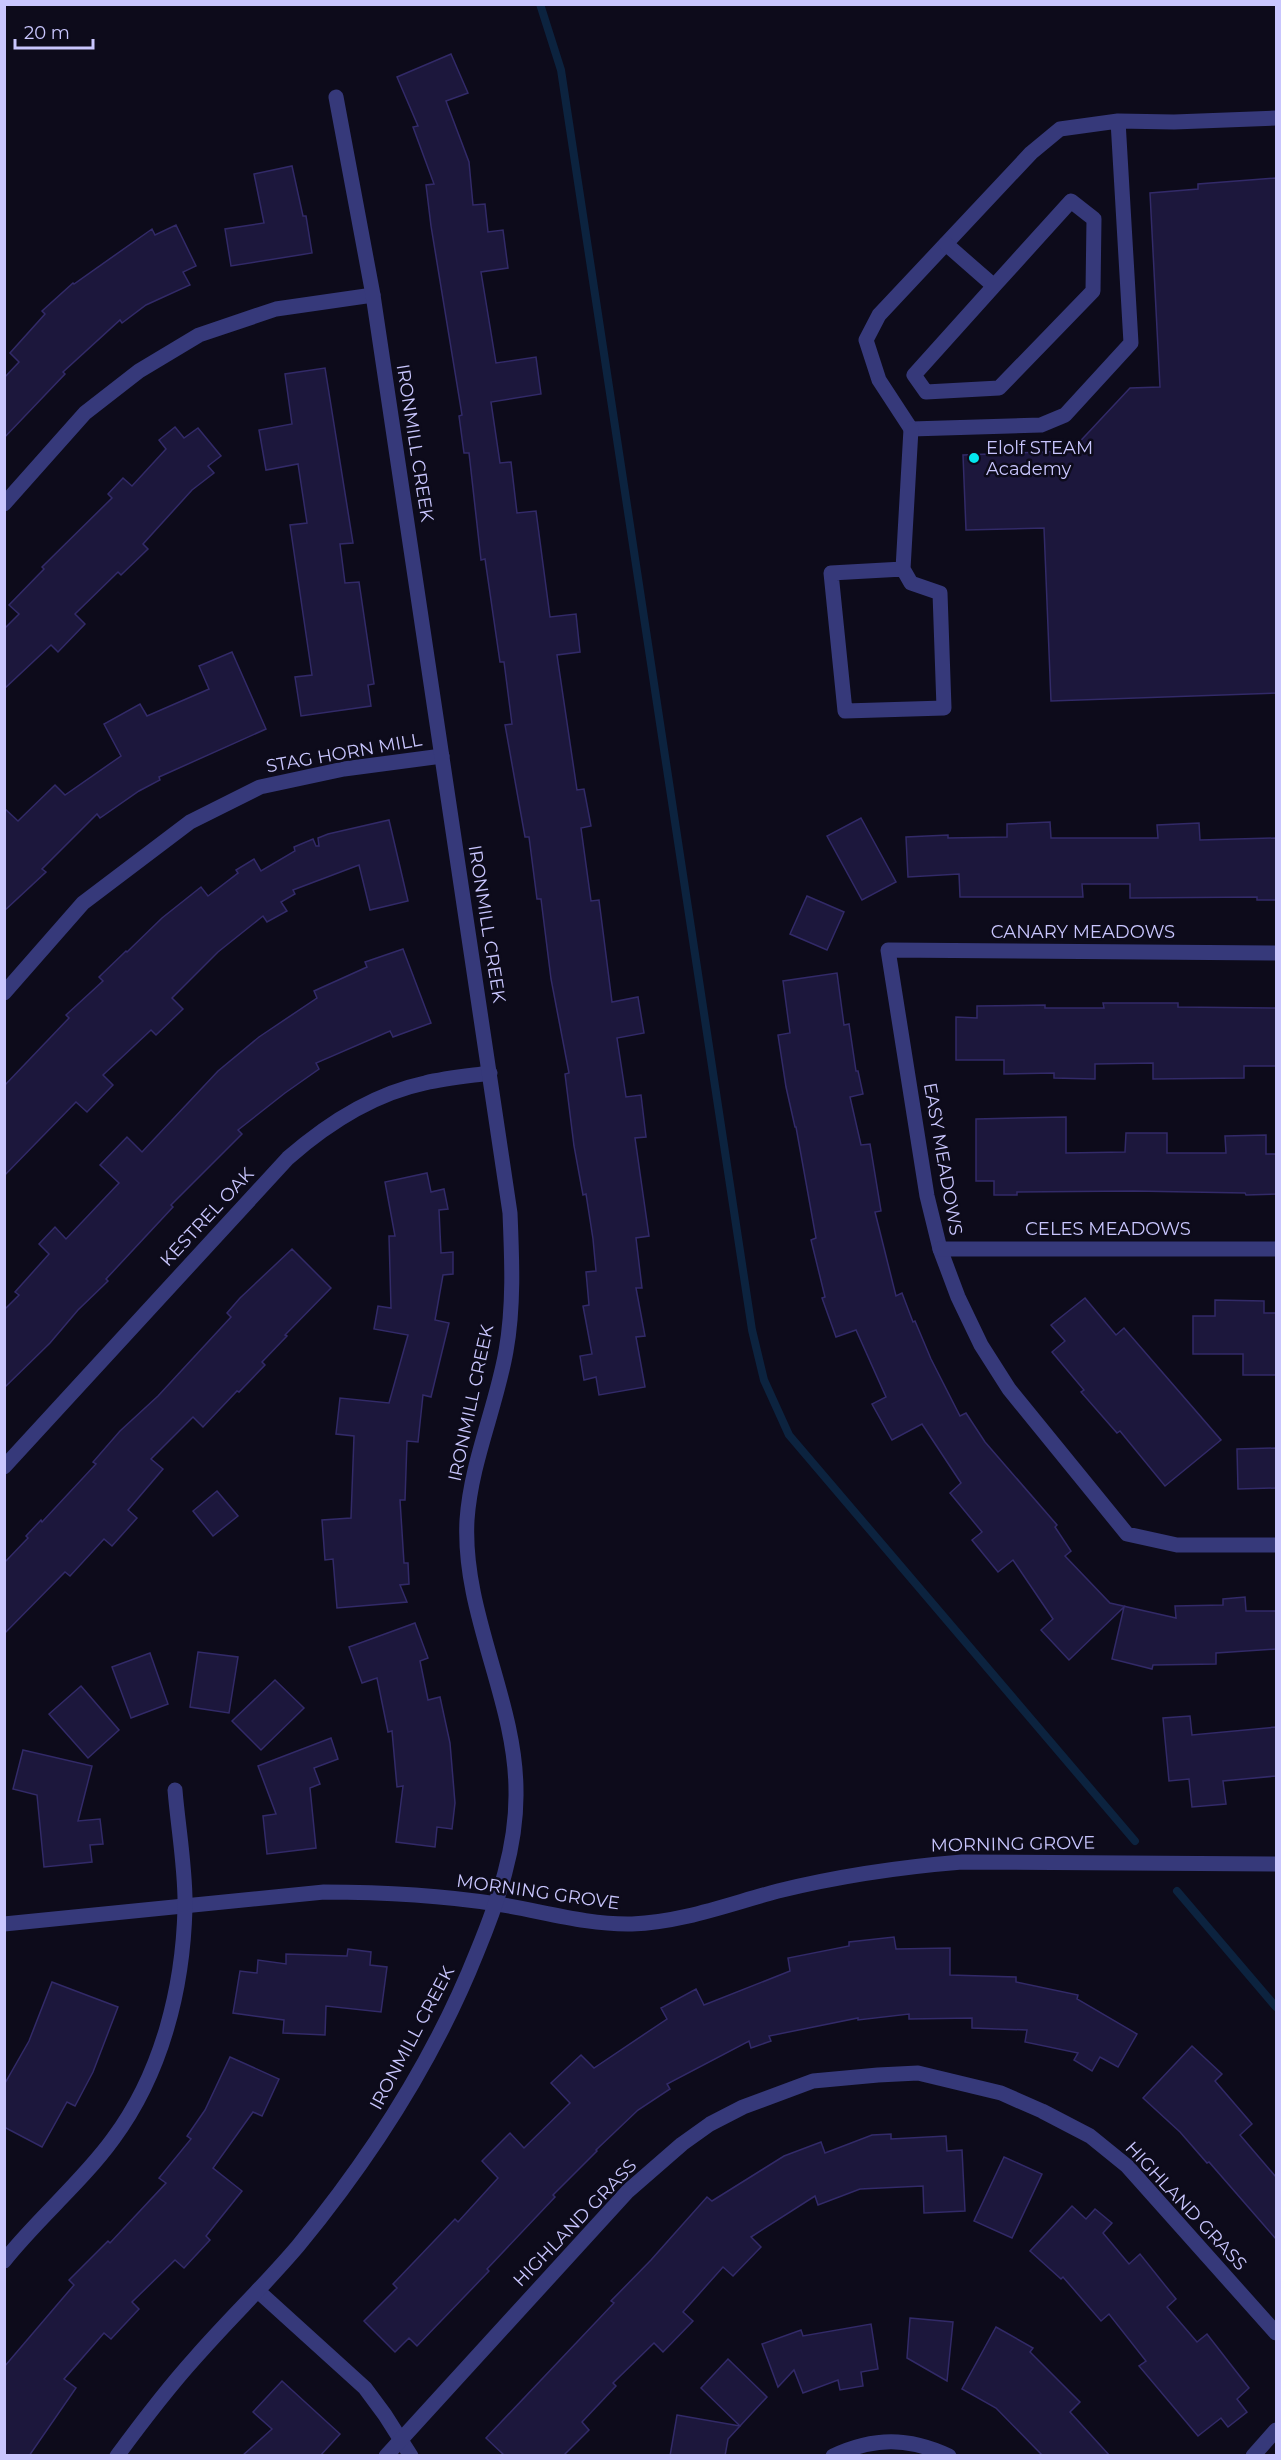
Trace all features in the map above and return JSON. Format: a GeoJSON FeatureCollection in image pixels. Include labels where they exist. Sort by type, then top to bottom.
{"type":"FeatureCollection","features":[{"type":"Feature","properties":{"kind":"street","name":"IRONMILL CREEK"},"geometry":{"type":"LineString","coordinates":[[117,2456],[195,2357],[298,2245],[384,2132],[420,2073],[459,1997],[496,1904],[506,1867],[516,1812],[514,1753],[471,1584],[467,1522],[474,1474],[506,1352],[513,1276],[510,1214],[373,295],[336,98]]}},
{"type":"Feature","properties":{"kind":"street"},"geometry":{"type":"LineString","coordinates":[[903,569],[831,573],[845,711],[944,708],[940,593],[911,583],[903,569],[911,429],[879,380],[866,340],[879,315],[1031,153],[1060,129],[1118,121],[1174,122],[1276,118]]}},
{"type":"Feature","properties":{"kind":"street"},"geometry":{"type":"LineString","coordinates":[[911,429],[1041,425],[1065,416],[1131,344],[1118,121]]}},
{"type":"Feature","properties":{"kind":"street"},"geometry":{"type":"LineString","coordinates":[[1071,201],[1094,219],[1093,291],[1007,380],[999,388],[926,392],[914,375],[994,286],[1071,201]]}},
{"type":"Feature","properties":{"kind":"street"},"geometry":{"type":"LineString","coordinates":[[946,244],[994,286]]}},
{"type":"Feature","properties":{"kind":"street"},"geometry":{"type":"LineString","coordinates":[[4,504],[85,413],[139,371],[199,335],[276,309],[373,295]]}},
{"type":"Feature","properties":{"kind":"street","name":"STAG HORN MILL"},"geometry":{"type":"LineString","coordinates":[[4,993],[83,903],[190,822],[260,787],[344,769],[442,756]]}},
{"type":"Feature","properties":{"kind":"street","name":"CANARY MEADOWS"},"geometry":{"type":"LineString","coordinates":[[888,950],[1276,953]]}},
{"type":"Feature","properties":{"kind":"street","name":"EASY MEADOWS"},"geometry":{"type":"LineString","coordinates":[[888,950],[927,1196],[940,1249],[958,1297],[981,1345],[1009,1389],[1127,1534],[1177,1545],[1276,1545]]}},
{"type":"Feature","properties":{"kind":"street","name":"KESTREL OAK"},"geometry":{"type":"LineString","coordinates":[[4,1467],[288,1158],[314,1135],[373,1101],[424,1083],[490,1073]]}},
{"type":"Feature","properties":{"kind":"street","name":"CELES MEADOWS"},"geometry":{"type":"LineString","coordinates":[[940,1249],[1276,1249]]}},
{"type":"Feature","properties":{"kind":"street"},"geometry":{"type":"LineString","coordinates":[[4,2261],[41,2217],[114,2139],[141,2093],[171,2016],[181,1956],[185,1906],[175,1790]]}},
{"type":"Feature","properties":{"kind":"street","name":"MORNING GROVE"},"geometry":{"type":"LineString","coordinates":[[4,1924],[324,1892],[357,1892],[409,1894],[496,1904],[578,1920],[632,1924],[668,1921],[711,1912],[775,1892],[844,1875],[923,1865],[962,1862],[1276,1864]]}},
{"type":"Feature","properties":{"kind":"street","name":"HIGHLAND GRASS"},"geometry":{"type":"LineString","coordinates":[[386,2456],[628,2191],[682,2144],[710,2124],[743,2107],[813,2081],[918,2073],[1001,2093],[1090,2136],[1127,2166],[1276,2333]]}},
{"type":"Feature","properties":{"kind":"street"},"geometry":{"type":"LineString","coordinates":[[258,2291],[365,2388],[411,2456]]}},
{"type":"Feature","properties":{"kind":"street"},"geometry":{"type":"LineString","coordinates":[[1253,2456],[1276,2430]]}},
{"type":"Feature","properties":{"kind":"street"},"geometry":{"type":"LineString","coordinates":[[833,2456],[852,2447],[877,2441],[928,2446],[949,2456]]}},
{"type":"Feature","properties":{"kind":"building"},"geometry":{"type":"Polygon","coordinates":[[[451,54],[468,93],[446,101],[469,162],[473,205],[485,204],[488,232],[503,230],[508,268],[481,272],[496,363],[536,357],[541,394],[491,402],[500,463],[511,462],[517,513],[536,511],[550,617],[576,614],[580,652],[557,655],[577,790],[584,789],[591,826],[581,828],[591,901],[599,900],[612,1002],[638,997],[644,1033],[617,1038],[626,1097],[641,1095],[646,1137],[635,1138],[649,1236],[636,1238],[642,1288],[636,1288],[645,1336],[636,1337],[645,1387],[599,1395],[596,1377],[584,1380],[580,1356],[592,1354],[583,1306],[589,1305],[586,1272],[596,1271],[593,1239],[586,1194],[583,1195],[574,1146],[565,1074],[569,1073],[551,979],[541,899],[537,899],[529,837],[525,837],[505,725],[512,724],[504,662],[500,662],[485,559],[481,560],[469,453],[464,453],[459,416],[462,415],[426,185],[434,184],[413,127],[418,126],[397,77],[451,54]]]}},
{"type":"Feature","properties":{"kind":"building"},"geometry":{"type":"Polygon","coordinates":[[[292,166],[303,216],[306,216],[312,253],[231,266],[225,229],[264,223],[254,174],[292,166]]]}},
{"type":"Feature","properties":{"kind":"building"},"geometry":{"type":"Polygon","coordinates":[[[1276,178],[1276,693],[1051,701],[1044,528],[966,530],[963,455],[1071,451],[1130,388],[1160,387],[1150,193],[1198,189],[1198,184],[1276,178]]]}},
{"type":"Feature","properties":{"kind":"building"},"geometry":{"type":"Polygon","coordinates":[[[176,225],[196,266],[183,272],[190,285],[146,305],[122,323],[120,320],[63,372],[65,374],[4,438],[4,378],[19,362],[10,353],[45,314],[42,311],[73,283],[152,229],[155,235],[176,225]]]}},
{"type":"Feature","properties":{"kind":"building"},"geometry":{"type":"Polygon","coordinates":[[[325,368],[353,543],[340,544],[345,583],[359,582],[374,684],[368,685],[371,706],[301,716],[295,677],[312,675],[290,525],[307,523],[298,464],[266,470],[259,430],[292,424],[285,374],[325,368]]]}},
{"type":"Feature","properties":{"kind":"building"},"geometry":{"type":"Polygon","coordinates":[[[175,427],[184,438],[198,428],[221,456],[208,466],[214,473],[192,490],[143,544],[148,549],[121,575],[118,572],[75,614],[85,624],[58,652],[51,645],[4,689],[4,629],[19,614],[9,605],[44,569],[42,567],[112,498],[108,494],[123,478],[132,486],[166,449],[159,440],[175,427]]]}},
{"type":"Feature","properties":{"kind":"building"},"geometry":{"type":"Polygon","coordinates":[[[232,652],[266,729],[159,777],[160,780],[139,791],[100,818],[97,814],[42,869],[46,872],[4,911],[4,808],[18,821],[55,785],[65,795],[121,756],[104,724],[140,704],[147,716],[209,689],[199,666],[232,652]]]}},
{"type":"Feature","properties":{"kind":"building"},"geometry":{"type":"Polygon","coordinates":[[[861,818],[896,882],[862,900],[827,836],[861,818]]]}},
{"type":"Feature","properties":{"kind":"building"},"geometry":{"type":"Polygon","coordinates":[[[389,820],[408,901],[370,910],[359,865],[293,890],[295,894],[281,902],[287,911],[267,922],[263,916],[218,952],[172,998],[183,1009],[156,1035],[151,1030],[103,1075],[113,1085],[87,1112],[76,1102],[4,1176],[4,1086],[69,1018],[66,1015],[103,981],[99,977],[126,951],[201,887],[208,896],[238,873],[236,870],[254,859],[261,871],[295,851],[294,847],[313,839],[316,846],[319,846],[318,838],[328,834],[389,820]]]}},
{"type":"Feature","properties":{"kind":"building"},"geometry":{"type":"Polygon","coordinates":[[[1050,822],[1051,838],[1158,838],[1157,825],[1199,823],[1200,840],[1276,838],[1276,900],[1257,900],[1257,897],[1130,898],[1130,884],[1082,884],[1083,897],[960,897],[959,874],[908,877],[906,837],[948,835],[948,838],[1007,837],[1007,824],[1050,822]]]}},
{"type":"Feature","properties":{"kind":"building"},"geometry":{"type":"Polygon","coordinates":[[[807,896],[844,912],[827,950],[790,934],[807,896]]]}},
{"type":"Feature","properties":{"kind":"building"},"geometry":{"type":"Polygon","coordinates":[[[403,949],[431,1023],[393,1037],[390,1031],[316,1063],[319,1069],[238,1130],[242,1134],[171,1205],[173,1207],[106,1279],[108,1281],[4,1388],[4,1310],[19,1295],[15,1292],[49,1254],[39,1244],[55,1227],[66,1239],[119,1183],[100,1165],[127,1137],[142,1152],[218,1071],[259,1037],[317,998],[314,991],[367,967],[365,962],[403,949]]]}},
{"type":"Feature","properties":{"kind":"building"},"geometry":{"type":"Polygon","coordinates":[[[837,973],[844,1025],[849,1024],[856,1071],[858,1071],[863,1094],[850,1097],[861,1145],[870,1144],[881,1211],[875,1212],[896,1296],[902,1293],[913,1322],[915,1321],[931,1359],[960,1416],[966,1413],[985,1442],[1057,1525],[1055,1527],[1071,1551],[1065,1556],[1110,1603],[1176,1618],[1175,1606],[1223,1605],[1223,1599],[1245,1597],[1246,1611],[1276,1611],[1276,1649],[1216,1653],[1216,1664],[1153,1665],[1152,1669],[1112,1659],[1124,1607],[1069,1660],[1041,1630],[1053,1619],[1013,1560],[998,1572],[972,1540],[982,1532],[950,1493],[961,1483],[922,1424],[892,1440],[872,1404],[886,1397],[856,1330],[836,1337],[822,1298],[825,1297],[811,1240],[816,1238],[778,1035],[790,1033],[783,981],[837,973]]]}},
{"type":"Feature","properties":{"kind":"building"},"geometry":{"type":"Polygon","coordinates":[[[1103,1003],[1178,1003],[1178,1007],[1276,1008],[1276,1066],[1244,1066],[1244,1078],[1153,1079],[1153,1063],[1095,1064],[1095,1079],[1054,1078],[1054,1073],[1004,1074],[1004,1060],[956,1060],[956,1017],[977,1018],[977,1006],[1045,1005],[1045,1008],[1104,1008],[1103,1003]]]}},
{"type":"Feature","properties":{"kind":"building"},"geometry":{"type":"Polygon","coordinates":[[[1066,1117],[1066,1153],[1125,1152],[1126,1133],[1167,1133],[1167,1153],[1226,1153],[1225,1136],[1266,1135],[1266,1154],[1276,1154],[1276,1194],[1134,1191],[1017,1192],[1017,1195],[994,1195],[994,1181],[976,1181],[976,1119],[1066,1117]]]}},
{"type":"Feature","properties":{"kind":"building"},"geometry":{"type":"Polygon","coordinates":[[[427,1173],[431,1192],[444,1189],[448,1209],[439,1210],[441,1253],[453,1252],[453,1274],[443,1275],[435,1320],[449,1323],[431,1397],[423,1395],[418,1442],[407,1441],[405,1500],[400,1500],[404,1563],[408,1563],[409,1584],[400,1585],[407,1602],[337,1608],[333,1559],[325,1560],[322,1520],[351,1518],[354,1436],[336,1434],[340,1398],[389,1403],[408,1335],[374,1329],[378,1306],[391,1308],[389,1236],[395,1236],[385,1182],[427,1173]]]}},
{"type":"Feature","properties":{"kind":"building"},"geometry":{"type":"Polygon","coordinates":[[[292,1249],[331,1288],[285,1335],[287,1336],[262,1362],[265,1365],[203,1427],[193,1417],[151,1459],[163,1469],[128,1510],[137,1518],[112,1546],[104,1539],[70,1576],[65,1572],[4,1634],[4,1563],[28,1538],[26,1536],[96,1464],[93,1462],[120,1431],[158,1396],[231,1317],[227,1313],[240,1298],[292,1249]]]}},
{"type":"Feature","properties":{"kind":"building"},"geometry":{"type":"Polygon","coordinates":[[[1085,1298],[1116,1335],[1124,1328],[1221,1440],[1165,1486],[1120,1431],[1117,1433],[1081,1392],[1084,1390],[1052,1352],[1065,1341],[1051,1325],[1085,1298]]]}},
{"type":"Feature","properties":{"kind":"building"},"geometry":{"type":"Polygon","coordinates":[[[1215,1300],[1264,1301],[1264,1313],[1276,1313],[1276,1375],[1243,1375],[1243,1354],[1193,1354],[1193,1316],[1215,1316],[1215,1300]]]}},
{"type":"Feature","properties":{"kind":"building"},"geometry":{"type":"Polygon","coordinates":[[[1276,1448],[1276,1488],[1238,1489],[1237,1449],[1276,1448]]]}},
{"type":"Feature","properties":{"kind":"building"},"geometry":{"type":"Polygon","coordinates":[[[217,1491],[238,1516],[213,1536],[193,1511],[217,1491]]]}},
{"type":"Feature","properties":{"kind":"building"},"geometry":{"type":"Polygon","coordinates":[[[415,1623],[428,1658],[420,1661],[428,1700],[440,1697],[450,1743],[455,1803],[452,1829],[437,1827],[435,1847],[396,1842],[403,1786],[397,1787],[392,1731],[388,1732],[377,1678],[362,1683],[349,1647],[415,1623]]]}},
{"type":"Feature","properties":{"kind":"building"},"geometry":{"type":"Polygon","coordinates":[[[198,1652],[238,1657],[229,1713],[190,1707],[198,1652]]]}},
{"type":"Feature","properties":{"kind":"building"},"geometry":{"type":"Polygon","coordinates":[[[150,1653],[168,1704],[131,1718],[112,1667],[150,1653]]]}},
{"type":"Feature","properties":{"kind":"building"},"geometry":{"type":"Polygon","coordinates":[[[275,1680],[304,1708],[261,1750],[232,1721],[275,1680]]]}},
{"type":"Feature","properties":{"kind":"building"},"geometry":{"type":"Polygon","coordinates":[[[81,1686],[119,1730],[88,1758],[49,1714],[81,1686]]]}},
{"type":"Feature","properties":{"kind":"building"},"geometry":{"type":"Polygon","coordinates":[[[1190,1716],[1192,1735],[1276,1727],[1276,1776],[1223,1781],[1226,1804],[1192,1807],[1189,1779],[1169,1781],[1163,1718],[1190,1716]]]}},
{"type":"Feature","properties":{"kind":"building"},"geometry":{"type":"Polygon","coordinates":[[[331,1738],[338,1759],[314,1768],[320,1784],[310,1788],[316,1848],[267,1854],[263,1816],[276,1814],[258,1766],[331,1738]]]}},
{"type":"Feature","properties":{"kind":"building"},"geometry":{"type":"Polygon","coordinates":[[[23,1750],[92,1766],[78,1821],[100,1819],[103,1844],[90,1845],[92,1862],[44,1867],[37,1795],[13,1789],[23,1750]]]}},
{"type":"Feature","properties":{"kind":"building"},"geometry":{"type":"Polygon","coordinates":[[[894,1937],[896,1949],[950,1948],[950,1975],[1016,1977],[1016,1982],[1078,1995],[1077,1999],[1137,2034],[1118,2067],[1100,2057],[1092,2071],[1074,2060],[1078,2053],[1025,2042],[1027,2030],[972,2028],[972,2018],[909,2019],[909,2014],[858,2020],[858,2018],[769,2036],[771,2041],[751,2048],[749,2041],[667,2084],[670,2089],[638,2110],[553,2195],[555,2197],[487,2269],[489,2271],[417,2346],[409,2338],[395,2352],[364,2321],[397,2288],[393,2284],[455,2219],[458,2222],[498,2178],[482,2161],[510,2133],[524,2148],[570,2103],[551,2083],[581,2055],[594,2068],[667,2019],[661,2008],[696,1989],[704,2005],[790,1971],[788,1958],[849,1946],[849,1942],[894,1937]]]}},
{"type":"Feature","properties":{"kind":"building"},"geometry":{"type":"Polygon","coordinates":[[[348,1949],[371,1952],[370,1965],[387,1967],[381,2012],[326,2006],[325,2035],[283,2033],[284,2020],[233,2013],[240,1971],[257,1973],[258,1960],[286,1964],[286,1954],[347,1956],[348,1949]]]}},
{"type":"Feature","properties":{"kind":"building"},"geometry":{"type":"Polygon","coordinates":[[[52,1982],[118,2007],[93,2072],[75,2106],[67,2102],[42,2147],[4,2127],[4,2085],[29,2041],[52,1982]]]}},
{"type":"Feature","properties":{"kind":"building"},"geometry":{"type":"Polygon","coordinates":[[[1192,2046],[1222,2074],[1215,2081],[1252,2124],[1240,2135],[1276,2177],[1276,2239],[1209,2162],[1207,2163],[1180,2132],[1143,2098],[1192,2046]]]}},
{"type":"Feature","properties":{"kind":"building"},"geometry":{"type":"Polygon","coordinates":[[[230,2057],[279,2079],[262,2116],[253,2112],[213,2168],[242,2191],[206,2236],[210,2240],[184,2268],[175,2260],[132,2302],[139,2309],[111,2339],[104,2333],[64,2379],[76,2388],[29,2456],[4,2456],[4,2367],[74,2285],[69,2280],[108,2241],[110,2243],[166,2183],[159,2178],[191,2139],[187,2136],[205,2110],[230,2057]]]}},
{"type":"Feature","properties":{"kind":"building"},"geometry":{"type":"Polygon","coordinates":[[[891,2134],[891,2139],[946,2136],[947,2151],[962,2150],[965,2211],[924,2213],[923,2186],[860,2189],[818,2205],[815,2196],[751,2237],[761,2247],[733,2276],[723,2267],[683,2312],[693,2321],[663,2352],[654,2343],[613,2383],[616,2386],[582,2422],[589,2430],[563,2456],[505,2456],[486,2438],[614,2303],[611,2301],[707,2197],[712,2201],[784,2156],[821,2142],[825,2153],[872,2135],[891,2134]]]}},
{"type":"Feature","properties":{"kind":"building"},"geometry":{"type":"Polygon","coordinates":[[[1004,2157],[1042,2174],[1012,2238],[974,2221],[1004,2157]]]}},
{"type":"Feature","properties":{"kind":"building"},"geometry":{"type":"Polygon","coordinates":[[[1072,2206],[1086,2219],[1095,2209],[1112,2223],[1103,2233],[1129,2264],[1140,2254],[1176,2299],[1167,2307],[1197,2342],[1207,2334],[1249,2388],[1237,2399],[1247,2412],[1228,2427],[1221,2418],[1198,2436],[1139,2366],[1146,2361],[1109,2314],[1101,2321],[1063,2277],[1061,2279],[1030,2251],[1072,2206]]]}},
{"type":"Feature","properties":{"kind":"building"},"geometry":{"type":"Polygon","coordinates":[[[910,2318],[953,2322],[947,2381],[907,2358],[910,2318]]]}},
{"type":"Feature","properties":{"kind":"building"},"geometry":{"type":"Polygon","coordinates":[[[871,2324],[878,2369],[861,2372],[863,2386],[840,2390],[838,2380],[803,2393],[794,2370],[778,2387],[762,2344],[801,2330],[803,2336],[871,2324]]]}},
{"type":"Feature","properties":{"kind":"building"},"geometry":{"type":"Polygon","coordinates":[[[996,2327],[1033,2348],[1030,2352],[1080,2402],[1070,2412],[1110,2456],[1043,2456],[996,2408],[962,2389],[996,2327]]]}},
{"type":"Feature","properties":{"kind":"building"},"geometry":{"type":"Polygon","coordinates":[[[728,2359],[767,2397],[740,2426],[701,2388],[728,2359]]]}},
{"type":"Feature","properties":{"kind":"building"},"geometry":{"type":"Polygon","coordinates":[[[282,2381],[340,2434],[320,2456],[242,2456],[272,2429],[253,2412],[282,2381]]]}},
{"type":"Feature","properties":{"kind":"building"},"geometry":{"type":"Polygon","coordinates":[[[677,2415],[740,2426],[728,2439],[725,2456],[670,2456],[677,2415]]]}},
{"type":"Feature","properties":{"kind":"waterway"},"geometry":{"type":"LineString","coordinates":[[540,4],[561,70],[752,1330],[764,1380],[789,1435],[1135,1841]]}},
{"type":"Feature","properties":{"kind":"waterway"},"geometry":{"type":"LineString","coordinates":[[1177,1891],[1276,2007]]}},
{"type":"Feature","properties":{"kind":"place","name":"Elolf STEAM Academy"},"geometry":{"type":"Point","coordinates":[974,458]}}]}
